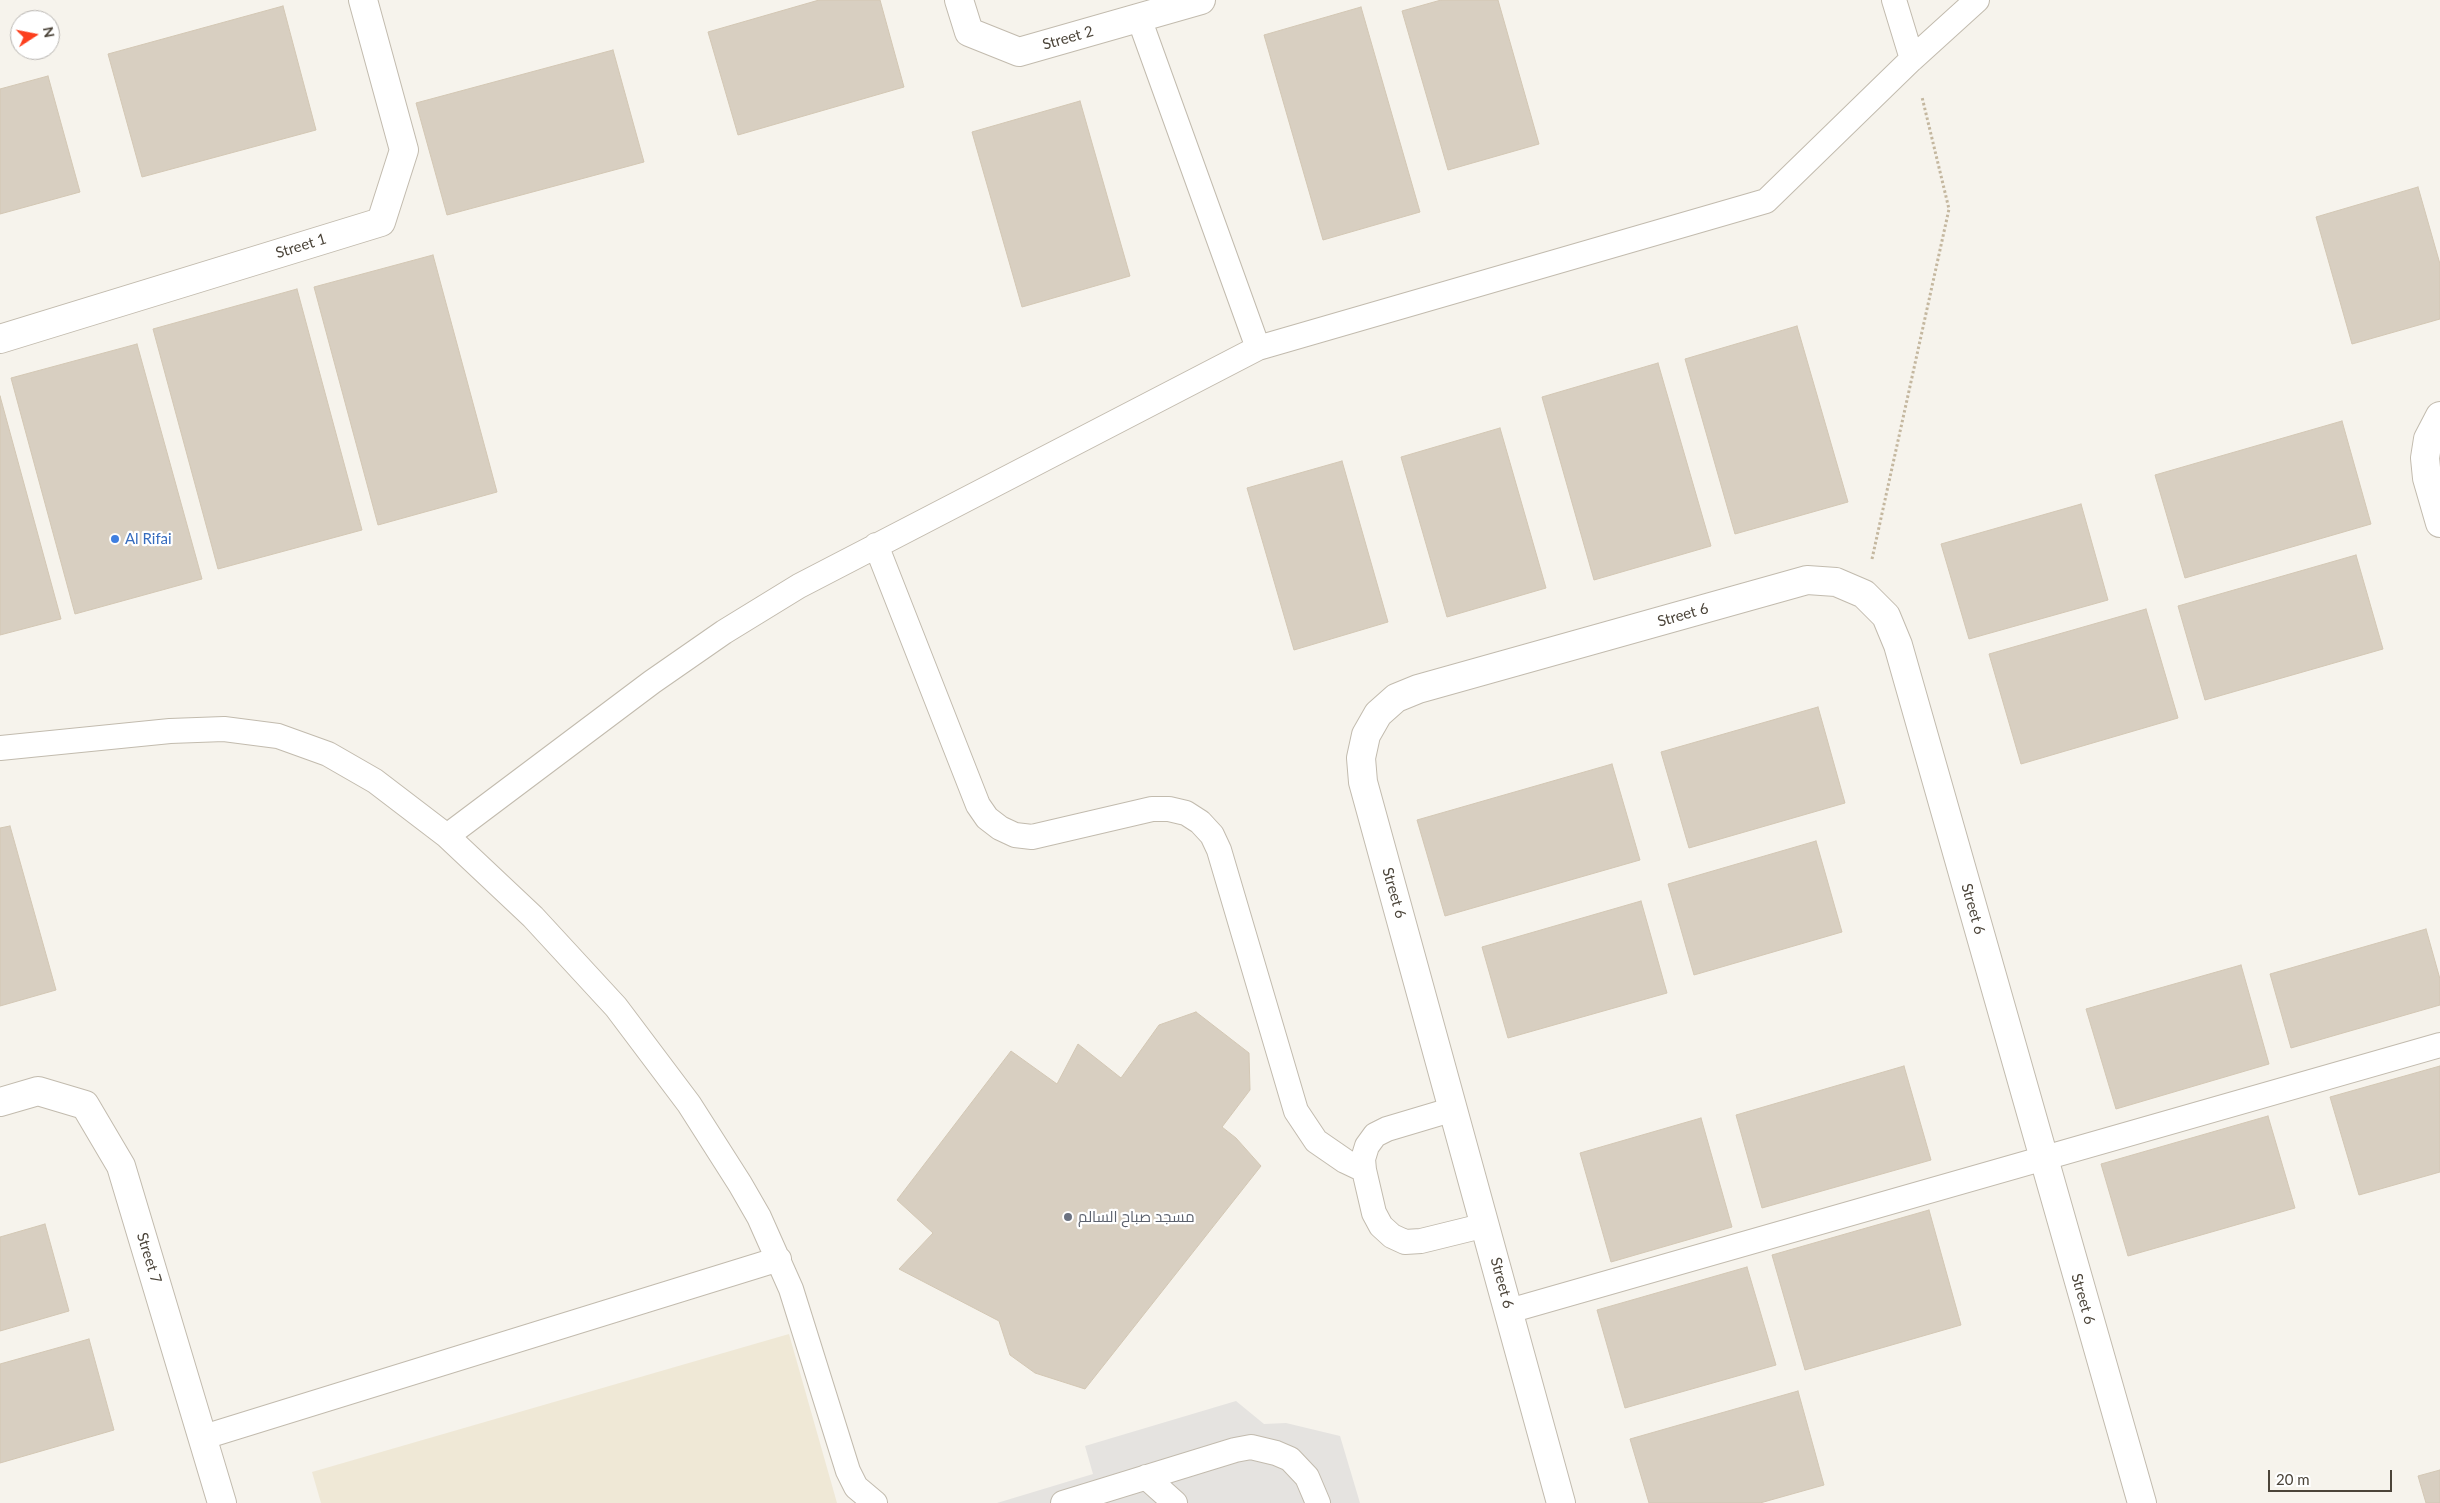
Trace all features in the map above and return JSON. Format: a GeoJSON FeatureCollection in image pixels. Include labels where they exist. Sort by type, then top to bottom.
{"type":"FeatureCollection","features":[{"type":"Feature","properties":{"kind":"street","name":"Street 1"},"geometry":{"type":"LineString","coordinates":[[0,339],[382,222],[404,150],[363,0]]}},
{"type":"Feature","properties":{"kind":"street","name":"Street 2"},"geometry":{"type":"LineString","coordinates":[[959,0],[969,32],[1019,52],[1201,0]]}},
{"type":"Feature","properties":{"kind":"street"},"geometry":{"type":"LineString","coordinates":[[2440,416],[2428,439],[2425,458],[2427,478],[2440,523]]}},
{"type":"Feature","properties":{"kind":"street","name":"Street 6"},"geometry":{"type":"LineString","coordinates":[[1561,1503],[1364,782],[1361,758],[1366,735],[1378,714],[1396,698],[1418,689],[1807,580],[1836,582],[1864,594],[1886,616],[1898,645],[2142,1503]]}},
{"type":"Feature","properties":{"kind":"street","name":"Street 7"},"geometry":{"type":"LineString","coordinates":[[0,1102],[38,1091],[85,1105],[121,1166],[222,1503]]}},
{"type":"Feature","properties":{"kind":"lane"},"geometry":{"type":"LineString","coordinates":[[1894,0],[1912,59]]}},
{"type":"Feature","properties":{"kind":"lane"},"geometry":{"type":"LineString","coordinates":[[447,836],[652,682],[724,632],[799,586],[1258,348],[1766,201],[1912,59],[1977,0]]}},
{"type":"Feature","properties":{"kind":"lane"},"geometry":{"type":"LineString","coordinates":[[1139,18],[1258,348]]}},
{"type":"Feature","properties":{"kind":"lane"},"geometry":{"type":"LineString","coordinates":[[876,545],[978,805],[987,818],[1000,828],[1016,835],[1032,837],[1152,808],[1169,809],[1186,813],[1200,822],[1212,835],[1219,850],[1296,1111],[1316,1141],[1338,1157],[1364,1170]]}},
{"type":"Feature","properties":{"kind":"lane"},"geometry":{"type":"LineString","coordinates":[[0,748],[170,730],[224,729],[278,736],[328,754],[368,777],[447,836],[533,917],[616,1007],[689,1104],[740,1184],[759,1217],[779,1259],[796,1304],[848,1471],[856,1487],[875,1503]]}},
{"type":"Feature","properties":{"kind":"lane"},"geometry":{"type":"LineString","coordinates":[[1509,1310],[2440,1045]]}},
{"type":"Feature","properties":{"kind":"lane"},"geometry":{"type":"LineString","coordinates":[[1454,1109],[1387,1129],[1375,1135],[1367,1146],[1363,1158],[1374,1213],[1381,1226],[1392,1236],[1406,1242],[1421,1241],[1486,1225]]}},
{"type":"Feature","properties":{"kind":"lane"},"geometry":{"type":"LineString","coordinates":[[204,1438],[779,1259]]}},
{"type":"Feature","properties":{"kind":"lane"},"geometry":{"type":"LineString","coordinates":[[1071,1502],[1146,1477],[1235,1450],[1251,1447],[1276,1453],[1290,1459],[1307,1477],[1318,1503]]}},
{"type":"Feature","properties":{"kind":"lane"},"geometry":{"type":"LineString","coordinates":[[1146,1477],[1175,1503]]}},
{"type":"Feature","properties":{"kind":"path"},"geometry":{"type":"LineString","coordinates":[[1864,594],[1949,209],[1912,59]]}},
{"type":"Feature","properties":{"kind":"shaded area"},"geometry":{"type":"Polygon","coordinates":[[[789,1334],[837,1503],[321,1503],[312,1472],[789,1334]]]}},
{"type":"Feature","properties":{"kind":"shaded area"},"geometry":{"type":"Polygon","coordinates":[[[1236,1401],[1264,1424],[1286,1423],[1340,1436],[1360,1503],[997,1503],[1093,1474],[1085,1446],[1236,1401]]]}},
{"type":"Feature","properties":{"kind":"building"},"geometry":{"type":"Polygon","coordinates":[[[819,0],[880,0],[904,87],[738,135],[708,32],[819,0]]]}},
{"type":"Feature","properties":{"kind":"building"},"geometry":{"type":"Polygon","coordinates":[[[1441,0],[1498,0],[1539,144],[1448,170],[1402,11],[1441,0]]]}},
{"type":"Feature","properties":{"kind":"building"},"geometry":{"type":"Polygon","coordinates":[[[283,6],[316,130],[142,177],[108,54],[283,6]]]}},
{"type":"Feature","properties":{"kind":"building"},"geometry":{"type":"Polygon","coordinates":[[[1361,7],[1420,212],[1323,240],[1264,35],[1361,7]]]}},
{"type":"Feature","properties":{"kind":"building"},"geometry":{"type":"Polygon","coordinates":[[[613,50],[644,162],[447,215],[416,103],[613,50]]]}},
{"type":"Feature","properties":{"kind":"building"},"geometry":{"type":"Polygon","coordinates":[[[48,76],[80,192],[0,214],[0,89],[48,76]]]}},
{"type":"Feature","properties":{"kind":"building"},"geometry":{"type":"Polygon","coordinates":[[[1080,101],[1130,276],[1022,307],[972,132],[1080,101]]]}},
{"type":"Feature","properties":{"kind":"building"},"geometry":{"type":"Polygon","coordinates":[[[2418,187],[2440,264],[2440,319],[2352,344],[2316,217],[2418,187]]]}},
{"type":"Feature","properties":{"kind":"building"},"geometry":{"type":"Polygon","coordinates":[[[433,255],[497,492],[378,525],[314,287],[433,255]]]}},
{"type":"Feature","properties":{"kind":"building"},"geometry":{"type":"Polygon","coordinates":[[[297,289],[362,530],[218,569],[153,329],[297,289]]]}},
{"type":"Feature","properties":{"kind":"building"},"geometry":{"type":"Polygon","coordinates":[[[1797,326],[1848,502],[1735,534],[1685,359],[1797,326]]]}},
{"type":"Feature","properties":{"kind":"building"},"geometry":{"type":"Polygon","coordinates":[[[137,344],[202,579],[75,614],[11,378],[137,344]]]}},
{"type":"Feature","properties":{"kind":"building"},"geometry":{"type":"Polygon","coordinates":[[[1658,363],[1711,546],[1594,580],[1542,397],[1658,363]]]}},
{"type":"Feature","properties":{"kind":"building"},"geometry":{"type":"Polygon","coordinates":[[[0,396],[61,619],[0,635],[0,396]]]}},
{"type":"Feature","properties":{"kind":"building"},"geometry":{"type":"Polygon","coordinates":[[[2342,421],[2371,524],[2185,578],[2155,475],[2342,421]]]}},
{"type":"Feature","properties":{"kind":"building"},"geometry":{"type":"Polygon","coordinates":[[[1500,428],[1546,588],[1447,617],[1401,457],[1500,428]]]}},
{"type":"Feature","properties":{"kind":"building"},"geometry":{"type":"Polygon","coordinates":[[[1342,461],[1388,622],[1294,650],[1247,488],[1342,461]]]}},
{"type":"Feature","properties":{"kind":"building"},"geometry":{"type":"Polygon","coordinates":[[[2081,504],[2108,600],[1969,639],[1941,544],[2081,504]]]}},
{"type":"Feature","properties":{"kind":"building"},"geometry":{"type":"Polygon","coordinates":[[[2356,555],[2383,649],[2205,700],[2178,606],[2356,555]]]}},
{"type":"Feature","properties":{"kind":"building"},"geometry":{"type":"Polygon","coordinates":[[[2146,609],[2178,718],[2021,764],[1989,654],[2146,609]]]}},
{"type":"Feature","properties":{"kind":"building"},"geometry":{"type":"Polygon","coordinates":[[[1818,707],[1845,803],[1689,848],[1661,752],[1818,707]]]}},
{"type":"Feature","properties":{"kind":"building"},"geometry":{"type":"Polygon","coordinates":[[[1612,764],[1640,860],[1445,916],[1417,820],[1612,764]]]}},
{"type":"Feature","properties":{"kind":"building"},"geometry":{"type":"Polygon","coordinates":[[[10,826],[56,990],[0,1006],[0,828],[10,826]]]}},
{"type":"Feature","properties":{"kind":"building"},"geometry":{"type":"Polygon","coordinates":[[[1816,841],[1842,932],[1694,975],[1668,884],[1816,841]]]}},
{"type":"Feature","properties":{"kind":"building"},"geometry":{"type":"Polygon","coordinates":[[[1641,901],[1667,993],[1508,1038],[1482,947],[1641,901]]]}},
{"type":"Feature","properties":{"kind":"building"},"geometry":{"type":"Polygon","coordinates":[[[2426,929],[2440,979],[2440,1005],[2291,1048],[2270,974],[2426,929]]]}},
{"type":"Feature","properties":{"kind":"building"},"geometry":{"type":"Polygon","coordinates":[[[2241,965],[2269,1064],[2116,1109],[2086,1009],[2241,965]]]}},
{"type":"Feature","properties":{"kind":"building","name":"مسجد صباح السالم"},"geometry":{"type":"Polygon","coordinates":[[[1196,1012],[1249,1053],[1250,1090],[1222,1127],[1236,1138],[1261,1166],[1085,1389],[1035,1373],[1010,1355],[999,1321],[899,1269],[933,1233],[897,1200],[1011,1051],[1057,1084],[1078,1044],[1121,1078],[1159,1025],[1196,1012]]]}},
{"type":"Feature","properties":{"kind":"building"},"geometry":{"type":"Polygon","coordinates":[[[1904,1066],[1931,1160],[1762,1208],[1736,1115],[1904,1066]]]}},
{"type":"Feature","properties":{"kind":"building"},"geometry":{"type":"Polygon","coordinates":[[[2440,1066],[2440,1172],[2359,1195],[2330,1097],[2440,1066]]]}},
{"type":"Feature","properties":{"kind":"building"},"geometry":{"type":"Polygon","coordinates":[[[2268,1116],[2295,1208],[2128,1256],[2101,1164],[2268,1116]]]}},
{"type":"Feature","properties":{"kind":"building"},"geometry":{"type":"Polygon","coordinates":[[[1701,1118],[1732,1227],[1611,1262],[1580,1153],[1701,1118]]]}},
{"type":"Feature","properties":{"kind":"building"},"geometry":{"type":"Polygon","coordinates":[[[1929,1210],[1961,1325],[1805,1370],[1772,1255],[1929,1210]]]}},
{"type":"Feature","properties":{"kind":"building"},"geometry":{"type":"Polygon","coordinates":[[[45,1224],[69,1311],[0,1331],[0,1237],[45,1224]]]}},
{"type":"Feature","properties":{"kind":"building"},"geometry":{"type":"Polygon","coordinates":[[[1747,1267],[1776,1365],[1625,1408],[1597,1310],[1747,1267]]]}},
{"type":"Feature","properties":{"kind":"building"},"geometry":{"type":"Polygon","coordinates":[[[89,1339],[114,1430],[0,1463],[0,1364],[89,1339]]]}},
{"type":"Feature","properties":{"kind":"building"},"geometry":{"type":"Polygon","coordinates":[[[1798,1391],[1824,1485],[1760,1503],[1649,1503],[1630,1439],[1798,1391]]]}},
{"type":"Feature","properties":{"kind":"building"},"geometry":{"type":"Polygon","coordinates":[[[2440,1470],[2440,1503],[2426,1503],[2418,1476],[2440,1470]]]}},
{"type":"Feature","properties":{"kind":"place","name":"Al Rifai"},"geometry":{"type":"Point","coordinates":[115,539]}},
{"type":"Feature","properties":{"kind":"place","name":"مسجد صباح السالم"},"geometry":{"type":"Point","coordinates":[1068,1217]}}]}
